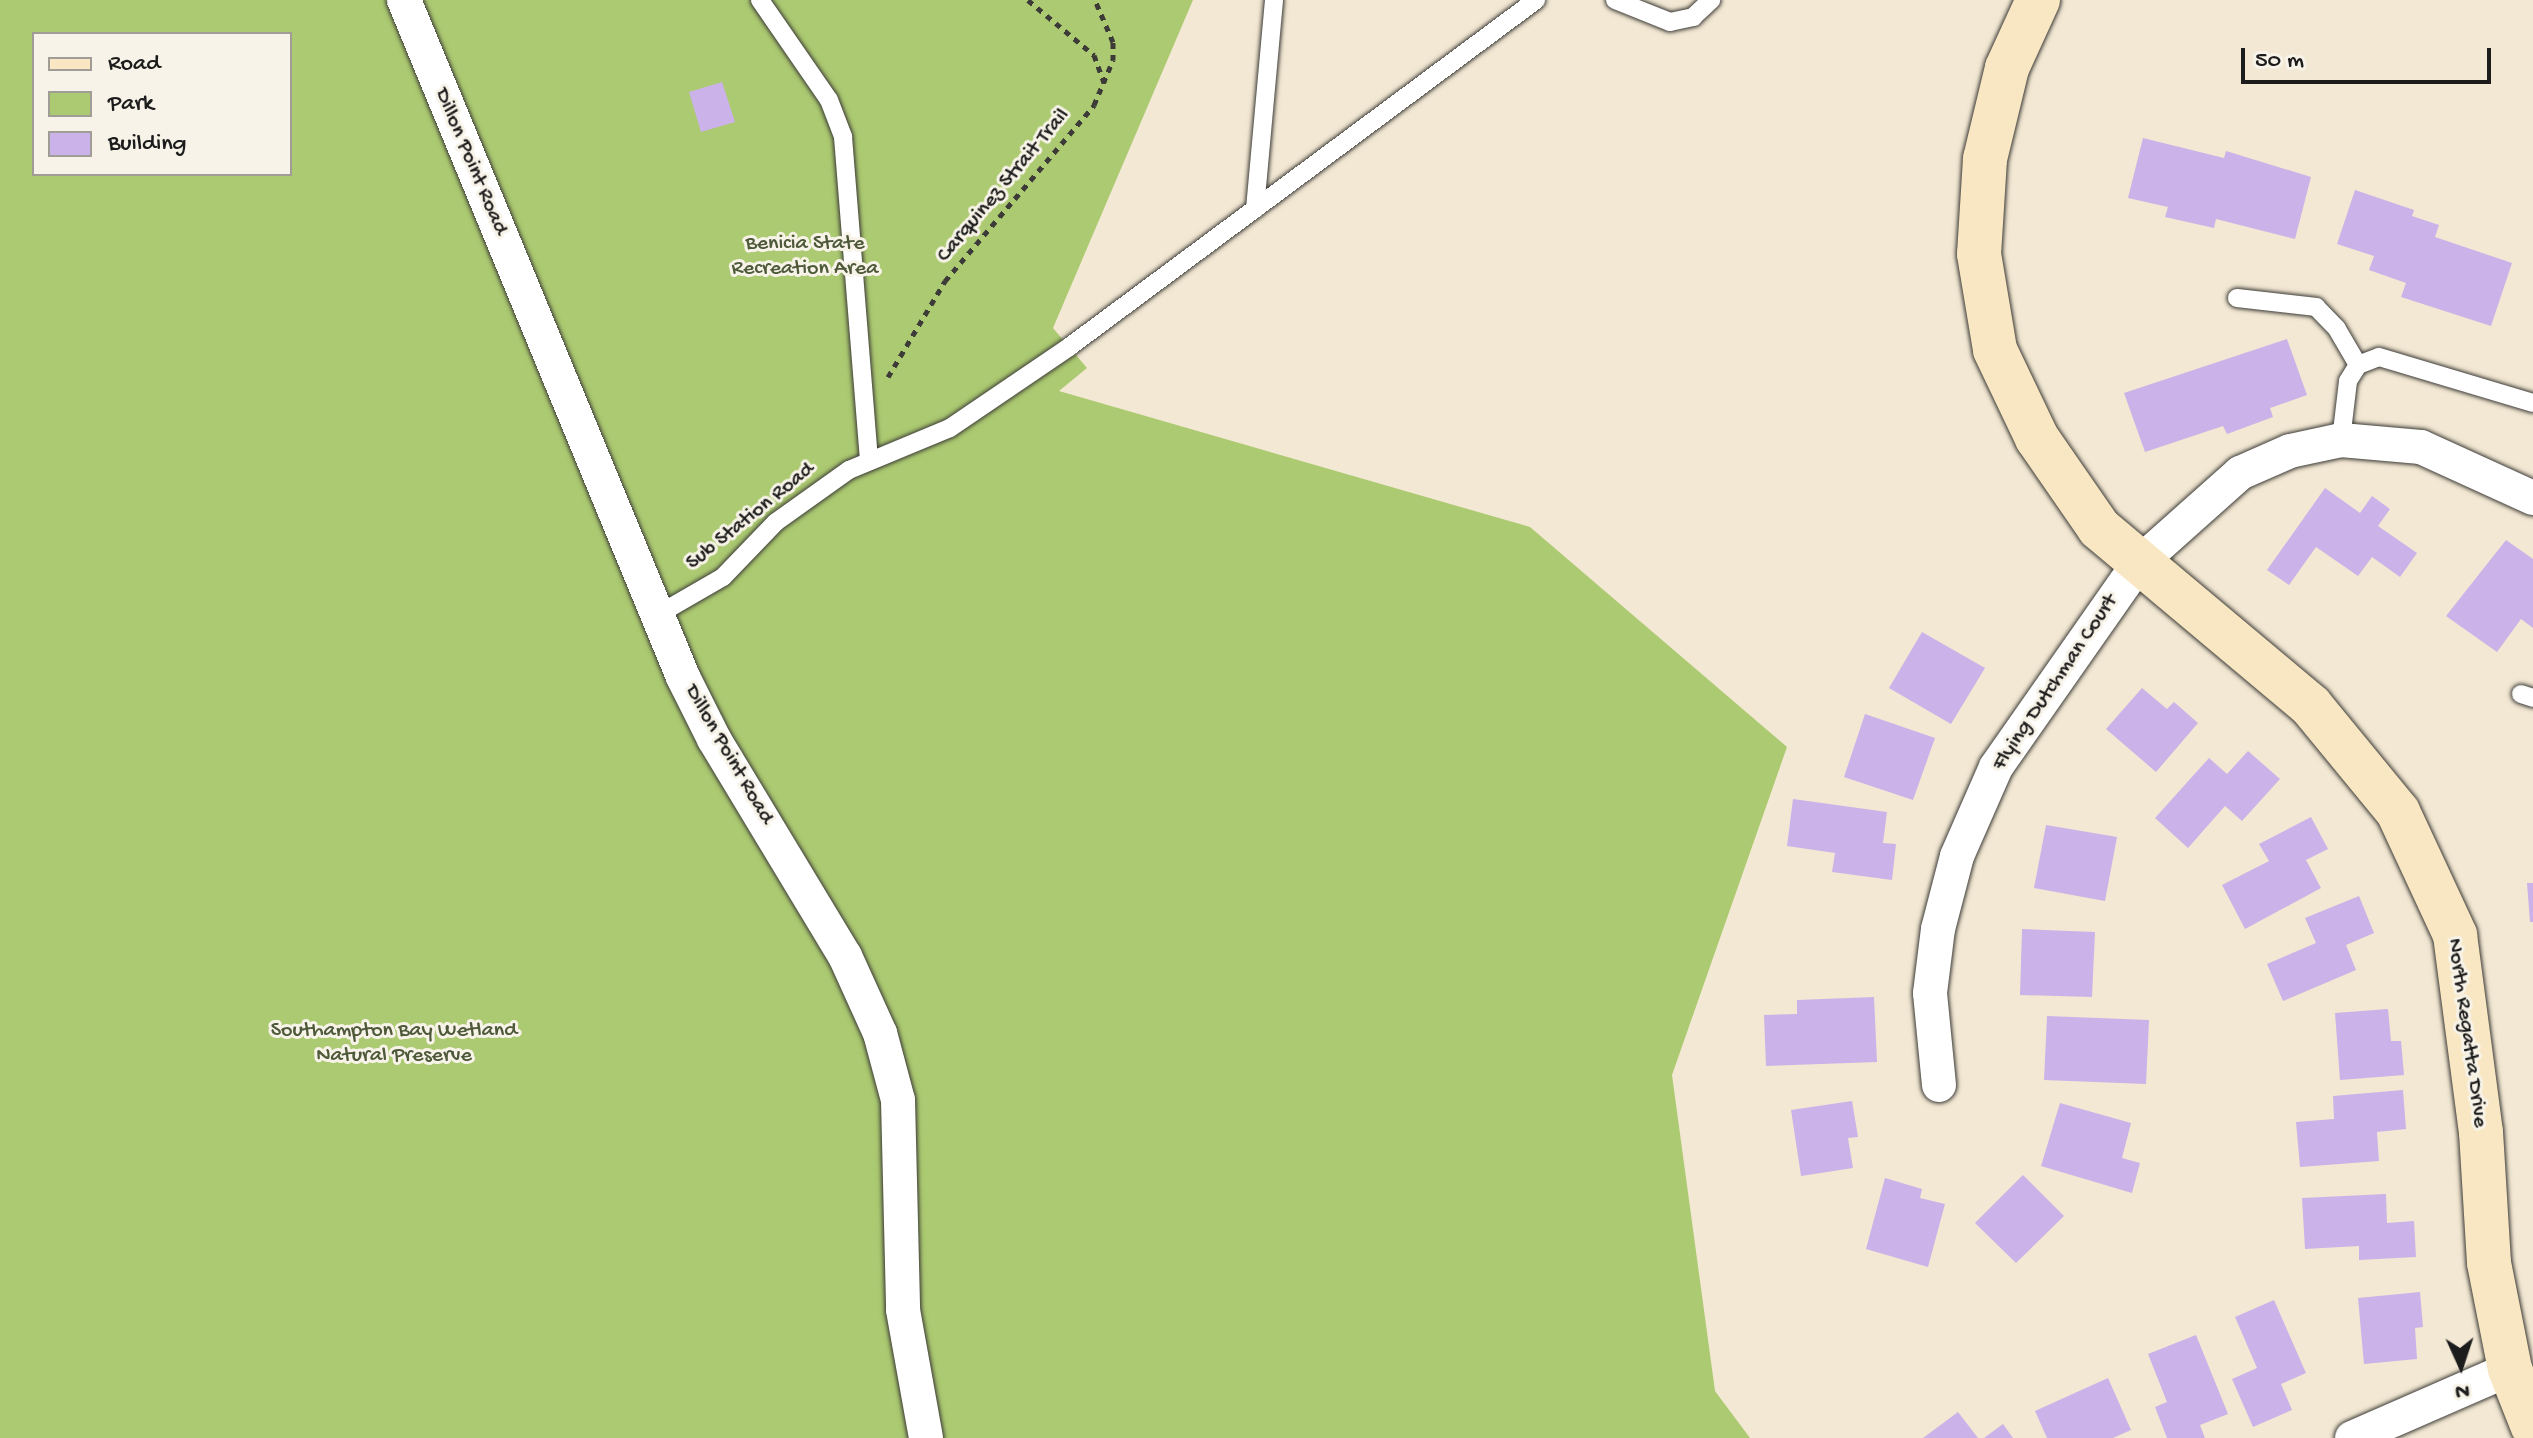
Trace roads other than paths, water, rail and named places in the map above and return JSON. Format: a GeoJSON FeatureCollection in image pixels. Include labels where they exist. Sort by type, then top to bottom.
{"type":"FeatureCollection","features":[{"type":"Feature","properties":{"kind":"street","name":"Dillon Point Road"},"geometry":{"type":"LineString","coordinates":[[404,0],[714,739],[845,956],[880,1033],[898,1100],[903,1310],[926,1438]]}},
{"type":"Feature","properties":{"kind":"street","name":"North Regatta Drive"},"geometry":{"type":"LineString","coordinates":[[2038,0],[2007,68],[1985,159],[1979,254],[1995,350],[2037,438],[2099,528],[2138,564],[2311,706],[2398,812],[2455,935],[2481,1132],[2489,1263],[2510,1369],[2533,1427]]}},
{"type":"Feature","properties":{"kind":"street"},"geometry":{"type":"LineString","coordinates":[[2138,564],[2240,473],[2290,451],[2341,440],[2421,447],[2533,498]]}},
{"type":"Feature","properties":{"kind":"street","name":"Flying Dutchman Court"},"geometry":{"type":"LineString","coordinates":[[1939,1085],[1930,993],[1938,929],[1957,856],[1996,767],[2138,564]]}},
{"type":"Feature","properties":{"kind":"street"},"geometry":{"type":"LineString","coordinates":[[2352,1438],[2510,1369]]}},
{"type":"Feature","properties":{"kind":"lane"},"geometry":{"type":"LineString","coordinates":[[760,0],[829,100],[843,137],[868,410],[869,458]]}},
{"type":"Feature","properties":{"kind":"lane"},"geometry":{"type":"LineString","coordinates":[[1255,209],[1274,0]]}},
{"type":"Feature","properties":{"kind":"lane","name":"Sub Station Road"},"geometry":{"type":"LineString","coordinates":[[659,614],[723,577],[776,522],[869,458],[950,428],[1255,209],[1536,0]]}},
{"type":"Feature","properties":{"kind":"lane"},"geometry":{"type":"LineString","coordinates":[[1615,0],[1670,22],[1693,17],[1711,0]]}},
{"type":"Feature","properties":{"kind":"lane"},"geometry":{"type":"LineString","coordinates":[[2237,298],[2316,307],[2337,329],[2358,365]]}},
{"type":"Feature","properties":{"kind":"lane"},"geometry":{"type":"LineString","coordinates":[[2341,440],[2348,381],[2358,365],[2379,357],[2533,403]]}},
{"type":"Feature","properties":{"kind":"park label","name":"Benicia State Recreation Area"},"geometry":{"type":"Point","coordinates":[805,256]}},
{"type":"Feature","properties":{"kind":"park label","name":"Southampton Bay Wetland Natural Preserve"},"geometry":{"type":"Point","coordinates":[394,1044]}}]}
